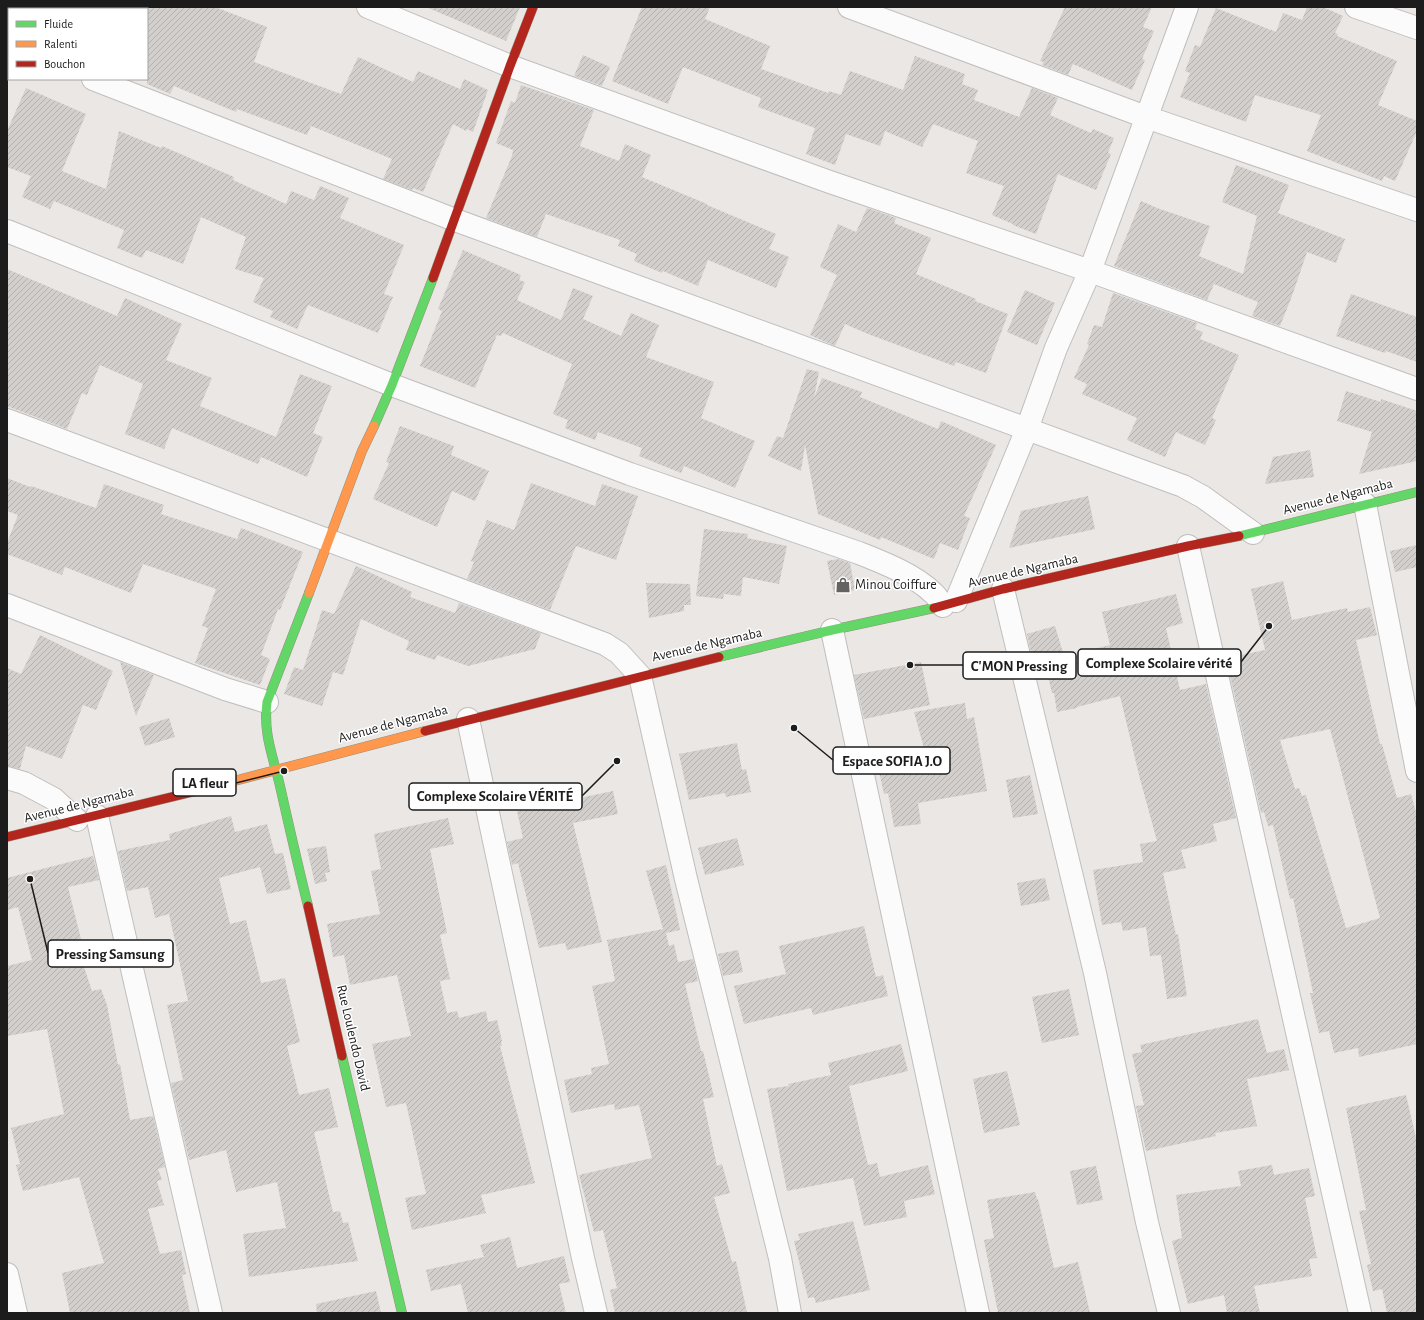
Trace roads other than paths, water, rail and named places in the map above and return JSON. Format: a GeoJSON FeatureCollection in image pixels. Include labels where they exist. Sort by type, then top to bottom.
{"type":"FeatureCollection","features":[{"type":"Feature","properties":{"kind":"main road","name":"Rue Loulendo David"},"geometry":{"type":"LineString","coordinates":[[402,1313],[276,768],[265,733],[265,718],[267,702],[362,451],[392,385],[455,220],[510,66],[533,7]]}},
{"type":"Feature","properties":{"kind":"main road","name":"Avenue de Ngamaba"},"geometry":{"type":"LineString","coordinates":[[7,837],[181,795],[276,768],[640,676],[1188,546],[1253,533],[1417,492]]}},
{"type":"Feature","properties":{"kind":"street"},"geometry":{"type":"LineString","coordinates":[[368,7],[510,66],[820,178],[1090,271],[1417,389]]}},
{"type":"Feature","properties":{"kind":"street"},"geometry":{"type":"LineString","coordinates":[[849,7],[1146,117],[1417,210]]}},
{"type":"Feature","properties":{"kind":"street"},"geometry":{"type":"LineString","coordinates":[[7,231],[392,385],[630,474],[859,552],[890,565],[949,603],[1027,429],[1056,348],[1090,271],[1187,7]]}},
{"type":"Feature","properties":{"kind":"street"},"geometry":{"type":"LineString","coordinates":[[1356,7],[1417,28]]}},
{"type":"Feature","properties":{"kind":"street"},"geometry":{"type":"LineString","coordinates":[[96,80],[455,220],[1183,486],[1203,497],[1253,533]]}},
{"type":"Feature","properties":{"kind":"street"},"geometry":{"type":"LineString","coordinates":[[7,420],[605,644],[619,653],[640,676],[686,879],[780,1258],[790,1313]]}},
{"type":"Feature","properties":{"kind":"street"},"geometry":{"type":"LineString","coordinates":[[1365,504],[1417,771]]}},
{"type":"Feature","properties":{"kind":"street"},"geometry":{"type":"LineString","coordinates":[[1188,546],[1360,1313]]}},
{"type":"Feature","properties":{"kind":"street"},"geometry":{"type":"LineString","coordinates":[[1003,590],[1095,972],[1147,1222],[1169,1313]]}},
{"type":"Feature","properties":{"kind":"street"},"geometry":{"type":"LineString","coordinates":[[7,605],[225,689],[267,702]]}},
{"type":"Feature","properties":{"kind":"street"},"geometry":{"type":"LineString","coordinates":[[832,630],[978,1313]]}},
{"type":"Feature","properties":{"kind":"street"},"geometry":{"type":"LineString","coordinates":[[468,719],[581,1250],[596,1313]]}},
{"type":"Feature","properties":{"kind":"street"},"geometry":{"type":"LineString","coordinates":[[7,778],[24,783],[87,818],[211,1313]]}},
{"type":"Feature","properties":{"kind":"street"},"geometry":{"type":"LineString","coordinates":[[7,1274],[16,1313]]}},
{"type":"Feature","properties":{"kind":"place","name":"Minou Coiffure"},"geometry":{"type":"Point","coordinates":[843,585]}},
{"type":"Feature","properties":{"kind":"place","name":"Complexe Scolaire vérité"},"geometry":{"type":"Point","coordinates":[1269,626]}},
{"type":"Feature","properties":{"kind":"place","name":"C'MON Pressing"},"geometry":{"type":"Point","coordinates":[910,665]}},
{"type":"Feature","properties":{"kind":"place","name":"Espace SOFIA J.O"},"geometry":{"type":"Point","coordinates":[794,728]}},
{"type":"Feature","properties":{"kind":"place","name":"Complexe Scolaire VÉRITÉ"},"geometry":{"type":"Point","coordinates":[617,761]}},
{"type":"Feature","properties":{"kind":"place","name":"LA fleur"},"geometry":{"type":"Point","coordinates":[284,771]}},
{"type":"Feature","properties":{"kind":"place","name":"Pressing Samsung"},"geometry":{"type":"Point","coordinates":[30,879]}}]}
